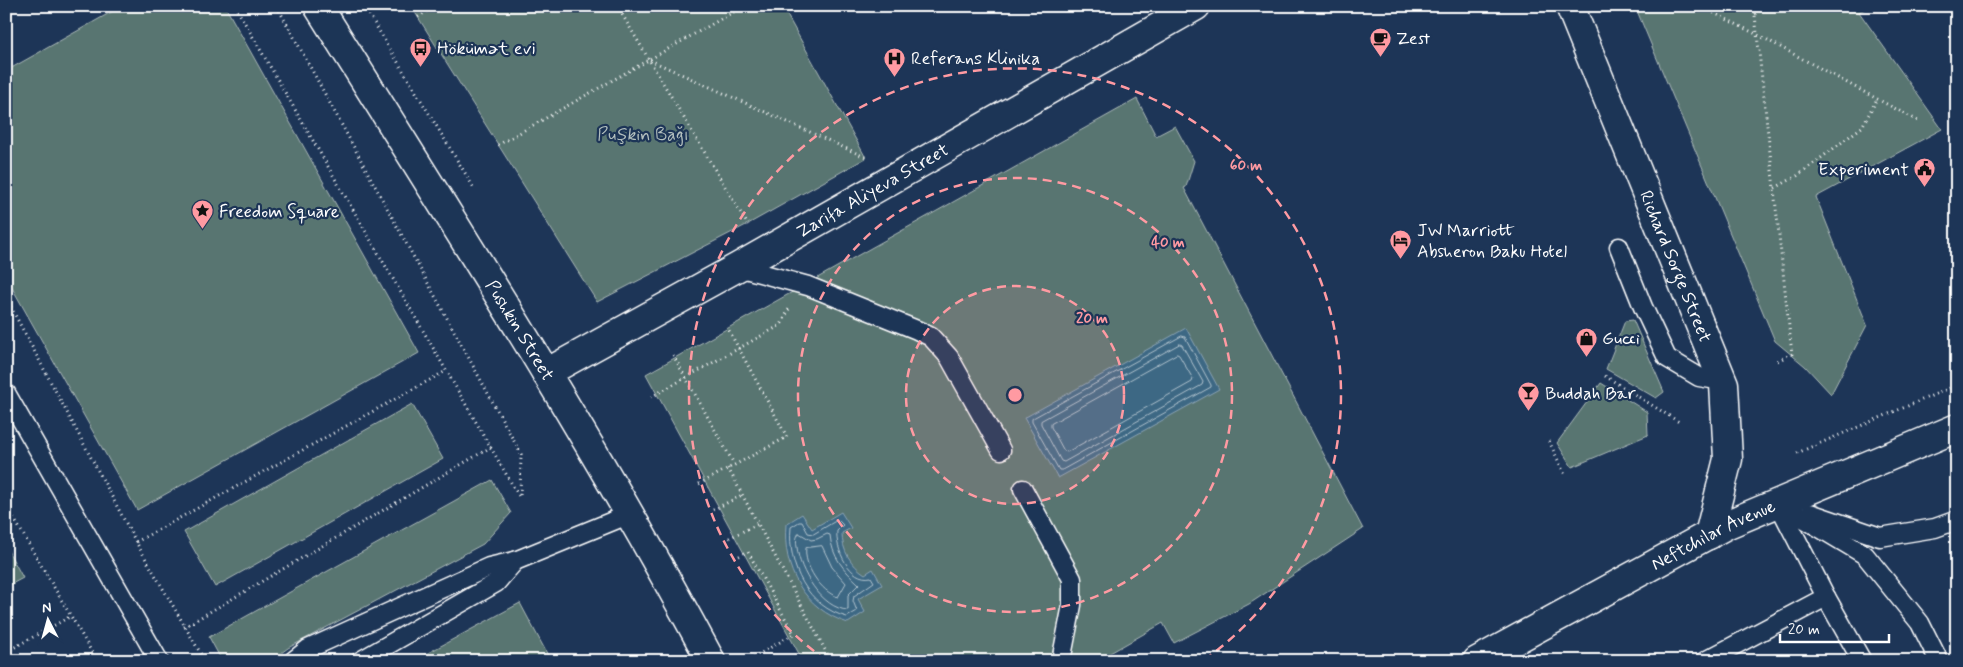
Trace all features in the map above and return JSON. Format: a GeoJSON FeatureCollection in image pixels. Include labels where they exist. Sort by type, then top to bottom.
{"type":"FeatureCollection","features":[{"type":"Feature","properties":{"kind":"main road","name":"Pushkin Street"},"geometry":{"type":"LineString","coordinates":[[318,6],[546,373],[630,514],[711,661]]}},
{"type":"Feature","properties":{"kind":"main road","name":"Richard Sorge Street"},"geometry":{"type":"LineString","coordinates":[[1570,6],[1723,381],[1728,459],[1709,535]]}},
{"type":"Feature","properties":{"kind":"main road","name":"Zarifa Aliyeva Street"},"geometry":{"type":"LineString","coordinates":[[546,373],[738,267],[1183,10]]}},
{"type":"Feature","properties":{"kind":"main road","name":"Neftchilar Avenue"},"geometry":{"type":"LineString","coordinates":[[1477,661],[1728,524],[1957,428]]}},
{"type":"Feature","properties":{"kind":"lane"},"geometry":{"type":"LineString","coordinates":[[1619,247],[1642,307],[1668,358],[1699,377],[1723,381]]}},
{"type":"Feature","properties":{"kind":"lane"},"geometry":{"type":"LineString","coordinates":[[738,267],[808,286],[931,337],[949,357],[1001,450]]}},
{"type":"Feature","properties":{"kind":"lane"},"geometry":{"type":"LineString","coordinates":[[6,393],[159,661]]}},
{"type":"Feature","properties":{"kind":"lane"},"geometry":{"type":"LineString","coordinates":[[1023,489],[1072,579],[1072,605],[1061,661]]}},
{"type":"Feature","properties":{"kind":"lane"},"geometry":{"type":"LineString","coordinates":[[1778,502],[1880,537],[1936,528],[1957,520]]}},
{"type":"Feature","properties":{"kind":"lane"},"geometry":{"type":"LineString","coordinates":[[1778,502],[1826,597],[1862,661]]}},
{"type":"Feature","properties":{"kind":"lane"},"geometry":{"type":"LineString","coordinates":[[1778,502],[1865,555],[1920,623],[1938,661]]}},
{"type":"Feature","properties":{"kind":"lane"},"geometry":{"type":"LineString","coordinates":[[293,661],[308,649],[489,567],[515,561],[630,514]]}},
{"type":"Feature","properties":{"kind":"lane"},"geometry":{"type":"LineString","coordinates":[[360,661],[496,583],[515,561]]}},
{"type":"Feature","properties":{"kind":"lane"},"geometry":{"type":"LineString","coordinates":[[1705,661],[1826,597]]}},
{"type":"Feature","properties":{"kind":"path"},"geometry":{"type":"LineString","coordinates":[[235,6],[520,498],[521,454],[277,6]]}},
{"type":"Feature","properties":{"kind":"path"},"geometry":{"type":"LineString","coordinates":[[364,6],[478,194]]}},
{"type":"Feature","properties":{"kind":"path"},"geometry":{"type":"LineString","coordinates":[[418,17],[435,6]]}},
{"type":"Feature","properties":{"kind":"path"},"geometry":{"type":"LineString","coordinates":[[617,6],[748,224]]}},
{"type":"Feature","properties":{"kind":"path"},"geometry":{"type":"LineString","coordinates":[[498,144],[744,6]]}},
{"type":"Feature","properties":{"kind":"path"},"geometry":{"type":"LineString","coordinates":[[1700,6],[1920,122]]}},
{"type":"Feature","properties":{"kind":"path"},"geometry":{"type":"LineString","coordinates":[[1754,6],[1792,354],[1775,362]]}},
{"type":"Feature","properties":{"kind":"path"},"geometry":{"type":"LineString","coordinates":[[1755,14],[1766,6]]}},
{"type":"Feature","properties":{"kind":"path"},"geometry":{"type":"LineString","coordinates":[[649,60],[872,160]]}},
{"type":"Feature","properties":{"kind":"path"},"geometry":{"type":"LineString","coordinates":[[1775,188],[1798,176],[1862,127],[1877,99]]}},
{"type":"Feature","properties":{"kind":"path"},"geometry":{"type":"LineString","coordinates":[[6,298],[136,542],[205,661]]}},
{"type":"Feature","properties":{"kind":"path"},"geometry":{"type":"LineString","coordinates":[[651,398],[779,326],[790,307]]}},
{"type":"Feature","properties":{"kind":"path"},"geometry":{"type":"LineString","coordinates":[[699,484],[787,436],[727,327]]}},
{"type":"Feature","properties":{"kind":"path"},"geometry":{"type":"LineString","coordinates":[[673,355],[734,464]]}},
{"type":"Feature","properties":{"kind":"path"},"geometry":{"type":"LineString","coordinates":[[136,542],[446,371]]}},
{"type":"Feature","properties":{"kind":"path"},"geometry":{"type":"LineString","coordinates":[[1605,376],[1679,422]]}},
{"type":"Feature","properties":{"kind":"path"},"geometry":{"type":"LineString","coordinates":[[1797,453],[1957,385]]}},
{"type":"Feature","properties":{"kind":"path"},"geometry":{"type":"LineString","coordinates":[[1549,441],[1565,475]]}},
{"type":"Feature","properties":{"kind":"path"},"geometry":{"type":"LineString","coordinates":[[184,627],[491,447]]}},
{"type":"Feature","properties":{"kind":"path"},"geometry":{"type":"LineString","coordinates":[[728,468],[832,661]]}},
{"type":"Feature","properties":{"kind":"path"},"geometry":{"type":"LineString","coordinates":[[713,510],[742,494]]}},
{"type":"Feature","properties":{"kind":"path"},"geometry":{"type":"LineString","coordinates":[[6,505],[97,661]]}},
{"type":"Feature","properties":{"kind":"path"},"geometry":{"type":"LineString","coordinates":[[729,538],[758,524]]}},
{"type":"Feature","properties":{"kind":"path"},"geometry":{"type":"LineString","coordinates":[[739,556],[748,552],[794,634],[747,661]]}},
{"type":"Feature","properties":{"kind":"path"},"geometry":{"type":"LineString","coordinates":[[6,652],[71,616]]}},
{"type":"Feature","properties":{"kind":"green space"},"geometry":{"type":"Polygon","coordinates":[[[122,6],[225,6],[419,353],[137,510],[6,277],[6,71],[122,6]]]}},
{"type":"Feature","properties":{"kind":"green space","name":"Puşkin Bağı"},"geometry":{"type":"Polygon","coordinates":[[[411,6],[782,6],[866,158],[748,224],[597,302],[411,6]]]}},
{"type":"Feature","properties":{"kind":"green space"},"geometry":{"type":"Polygon","coordinates":[[[1635,6],[1871,6],[1859,12],[1942,129],[1816,197],[1867,325],[1831,394],[1805,366],[1775,341],[1635,6]]]}},
{"type":"Feature","properties":{"kind":"green space"},"geometry":{"type":"Polygon","coordinates":[[[1137,99],[1156,136],[1175,126],[1194,161],[1186,187],[1184,188],[1363,529],[1249,604],[1174,643],[1163,623],[1096,661],[803,661],[646,374],[1137,99]]]}},
{"type":"Feature","properties":{"kind":"green space"},"geometry":{"type":"Polygon","coordinates":[[[1633,320],[1664,392],[1656,398],[1606,369],[1625,321],[1633,320]]]}},
{"type":"Feature","properties":{"kind":"green space"},"geometry":{"type":"Polygon","coordinates":[[[1601,383],[1647,412],[1648,435],[1572,467],[1557,443],[1601,383]]]}},
{"type":"Feature","properties":{"kind":"green space"},"geometry":{"type":"Polygon","coordinates":[[[412,404],[443,459],[215,587],[184,532],[412,404]]]}},
{"type":"Feature","properties":{"kind":"green space"},"geometry":{"type":"Polygon","coordinates":[[[492,480],[511,513],[483,544],[288,648],[270,661],[222,661],[209,637],[492,480]]]}},
{"type":"Feature","properties":{"kind":"green space"},"geometry":{"type":"Polygon","coordinates":[[[6,547],[23,578],[6,587],[6,547]]]}},
{"type":"Feature","properties":{"kind":"green space"},"geometry":{"type":"Polygon","coordinates":[[[520,603],[551,661],[413,661],[520,603]]]}},
{"type":"Feature","properties":{"kind":"water"},"geometry":{"type":"Polygon","coordinates":[[[1186,328],[1219,389],[1058,478],[1024,418],[1186,328]]]}},
{"type":"Feature","properties":{"kind":"water"},"geometry":{"type":"Polygon","coordinates":[[[841,512],[851,528],[842,533],[842,540],[848,557],[865,574],[873,569],[882,585],[858,599],[865,612],[848,623],[833,617],[819,608],[808,597],[792,571],[786,541],[786,524],[802,514],[812,529],[841,512]]]}},
{"type":"Feature","properties":{"kind":"place","name":"Zest"},"geometry":{"type":"Point","coordinates":[1380,57]}},
{"type":"Feature","properties":{"kind":"place","name":"Hökümət evi"},"geometry":{"type":"Point","coordinates":[421,67]}},
{"type":"Feature","properties":{"kind":"place","name":"Referans Klinika"},"geometry":{"type":"Point","coordinates":[895,77]}},
{"type":"Feature","properties":{"kind":"place","name":"Experiment"},"geometry":{"type":"Point","coordinates":[1925,188]}},
{"type":"Feature","properties":{"kind":"place","name":"Freedom Square"},"geometry":{"type":"Point","coordinates":[203,230]}},
{"type":"Feature","properties":{"kind":"place","name":"JW Marriott Absheron Baku Hotel"},"geometry":{"type":"Point","coordinates":[1401,259]}},
{"type":"Feature","properties":{"kind":"place","name":"Gucci"},"geometry":{"type":"Point","coordinates":[1586,357]}},
{"type":"Feature","properties":{"kind":"place","name":"Buddah Bar"},"geometry":{"type":"Point","coordinates":[1529,412]}}]}
